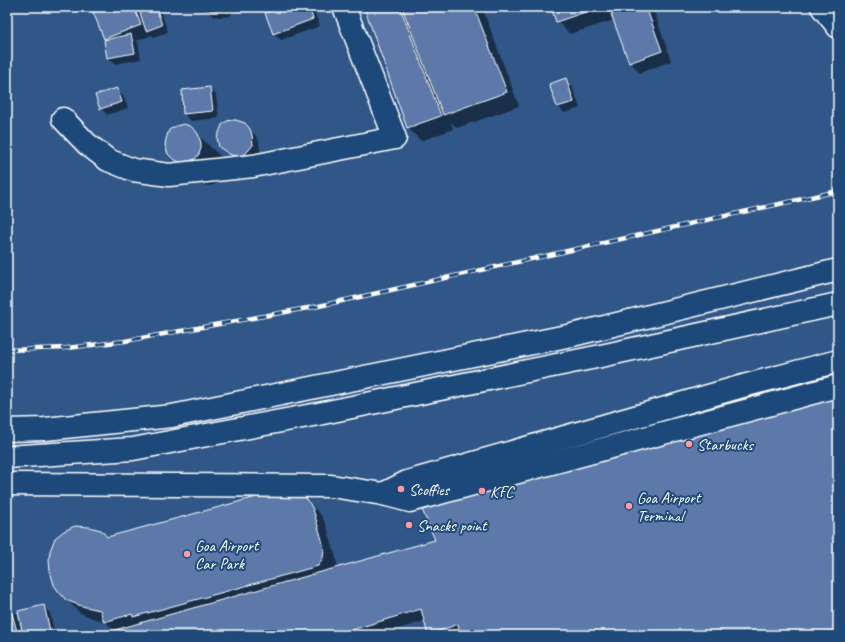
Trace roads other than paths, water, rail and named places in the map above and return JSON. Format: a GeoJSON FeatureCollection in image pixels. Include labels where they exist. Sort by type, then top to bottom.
{"type":"FeatureCollection","features":[{"type":"Feature","properties":{"kind":"main road"},"geometry":{"type":"LineString","coordinates":[[63,119],[87,144],[108,160],[133,170],[169,175],[253,166],[395,138],[344,7]]}},
{"type":"Feature","properties":{"kind":"main road"},"geometry":{"type":"LineString","coordinates":[[822,7],[838,27]]}},
{"type":"Feature","properties":{"kind":"main road"},"geometry":{"type":"LineString","coordinates":[[7,430],[45,429],[172,416],[572,335],[838,270]]}},
{"type":"Feature","properties":{"kind":"main road"},"geometry":{"type":"LineString","coordinates":[[7,457],[141,448],[593,358],[838,304]]}},
{"type":"Feature","properties":{"kind":"main road"},"geometry":{"type":"LineString","coordinates":[[383,494],[407,482],[735,388],[838,361]]}},
{"type":"Feature","properties":{"kind":"main road"},"geometry":{"type":"LineString","coordinates":[[7,484],[331,486],[383,494],[410,501],[838,386]]}},
{"type":"Feature","properties":{"kind":"railway"},"geometry":{"type":"LineString","coordinates":[[7,350],[67,348],[125,341],[319,306],[838,191]]}},
{"type":"Feature","properties":{"kind":"place","name":"Starbucks"},"geometry":{"type":"Point","coordinates":[689,444]}},
{"type":"Feature","properties":{"kind":"place","name":"Scoffies"},"geometry":{"type":"Point","coordinates":[401,489]}},
{"type":"Feature","properties":{"kind":"place","name":"KFC"},"geometry":{"type":"Point","coordinates":[482,491]}},
{"type":"Feature","properties":{"kind":"place","name":"Goa Airport Terminal"},"geometry":{"type":"Point","coordinates":[629,506]}},
{"type":"Feature","properties":{"kind":"place","name":"Snacks point"},"geometry":{"type":"Point","coordinates":[409,525]}},
{"type":"Feature","properties":{"kind":"place","name":"Goa Airport Car Park"},"geometry":{"type":"Point","coordinates":[187,554]}}]}
